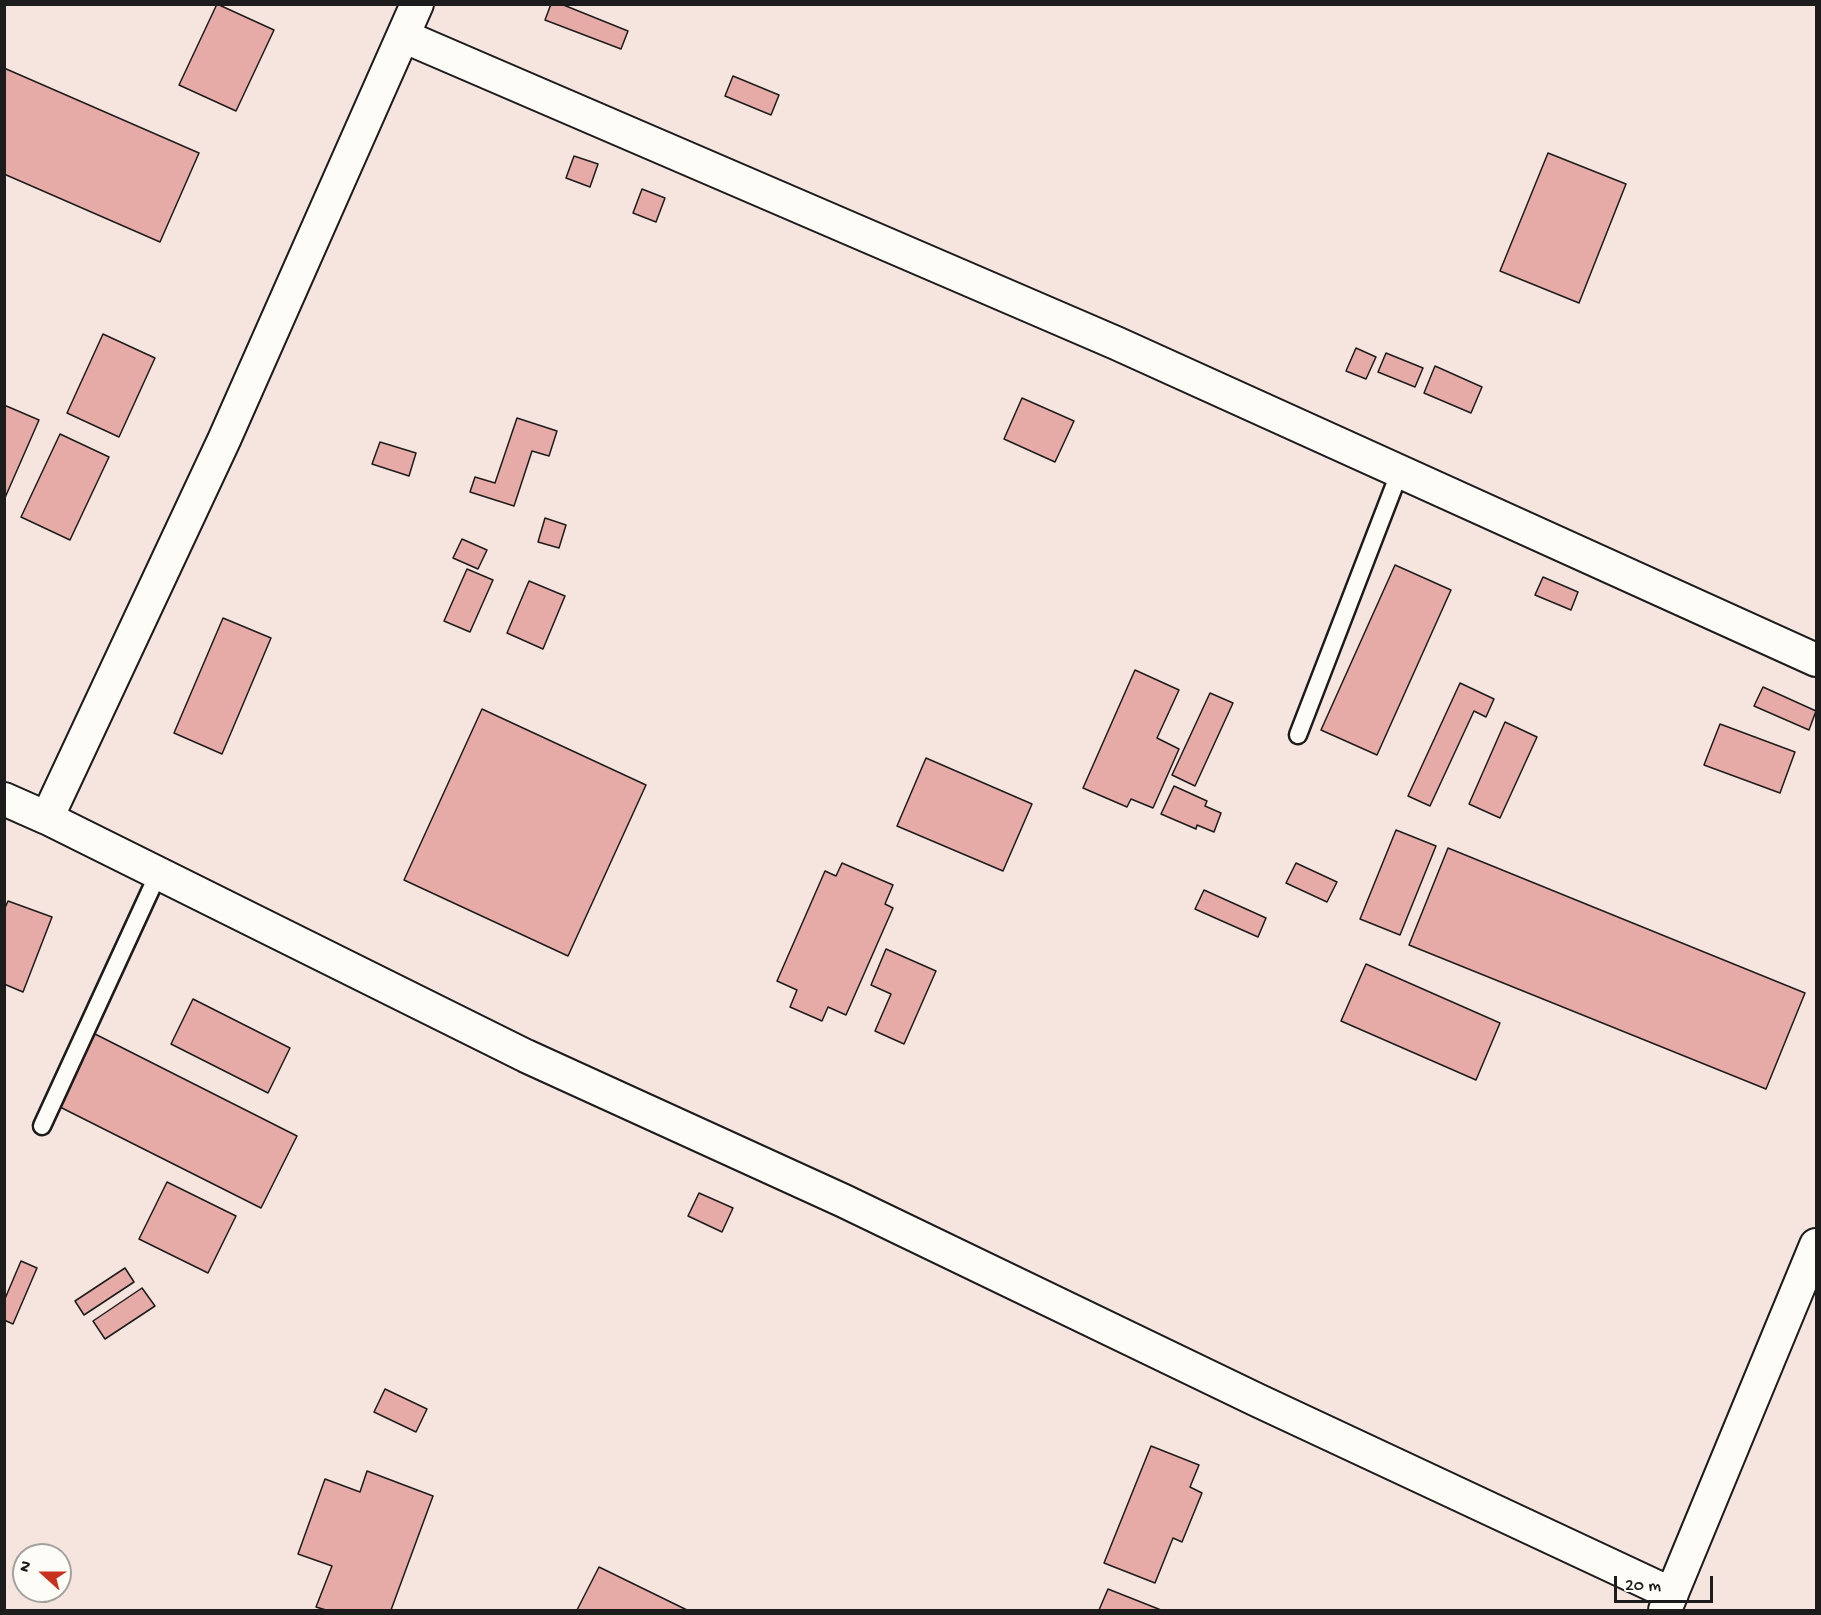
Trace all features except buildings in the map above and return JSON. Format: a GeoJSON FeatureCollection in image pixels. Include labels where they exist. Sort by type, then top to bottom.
{"type":"FeatureCollection","features":[{"type":"Feature","properties":{"kind":"street"},"geometry":{"type":"LineString","coordinates":[[47,818],[224,440],[417,4]]}},
{"type":"Feature","properties":{"kind":"street"},"geometry":{"type":"LineString","coordinates":[[403,36],[1116,343],[1816,660]]}},
{"type":"Feature","properties":{"kind":"street"},"geometry":{"type":"LineString","coordinates":[[4,799],[47,818],[526,1056],[844,1201],[1268,1405],[1669,1602],[1816,1245]]}},
{"type":"Feature","properties":{"kind":"lane"},"geometry":{"type":"LineString","coordinates":[[1298,735],[1400,471]]}},
{"type":"Feature","properties":{"kind":"lane"},"geometry":{"type":"LineString","coordinates":[[42,1126],[158,874]]}},
{"type":"Feature","properties":{"kind":"shaded area"},"geometry":{"type":"Polygon","coordinates":[[[5,5],[1816,5],[1816,1610],[5,1610],[5,5]]]}}]}
